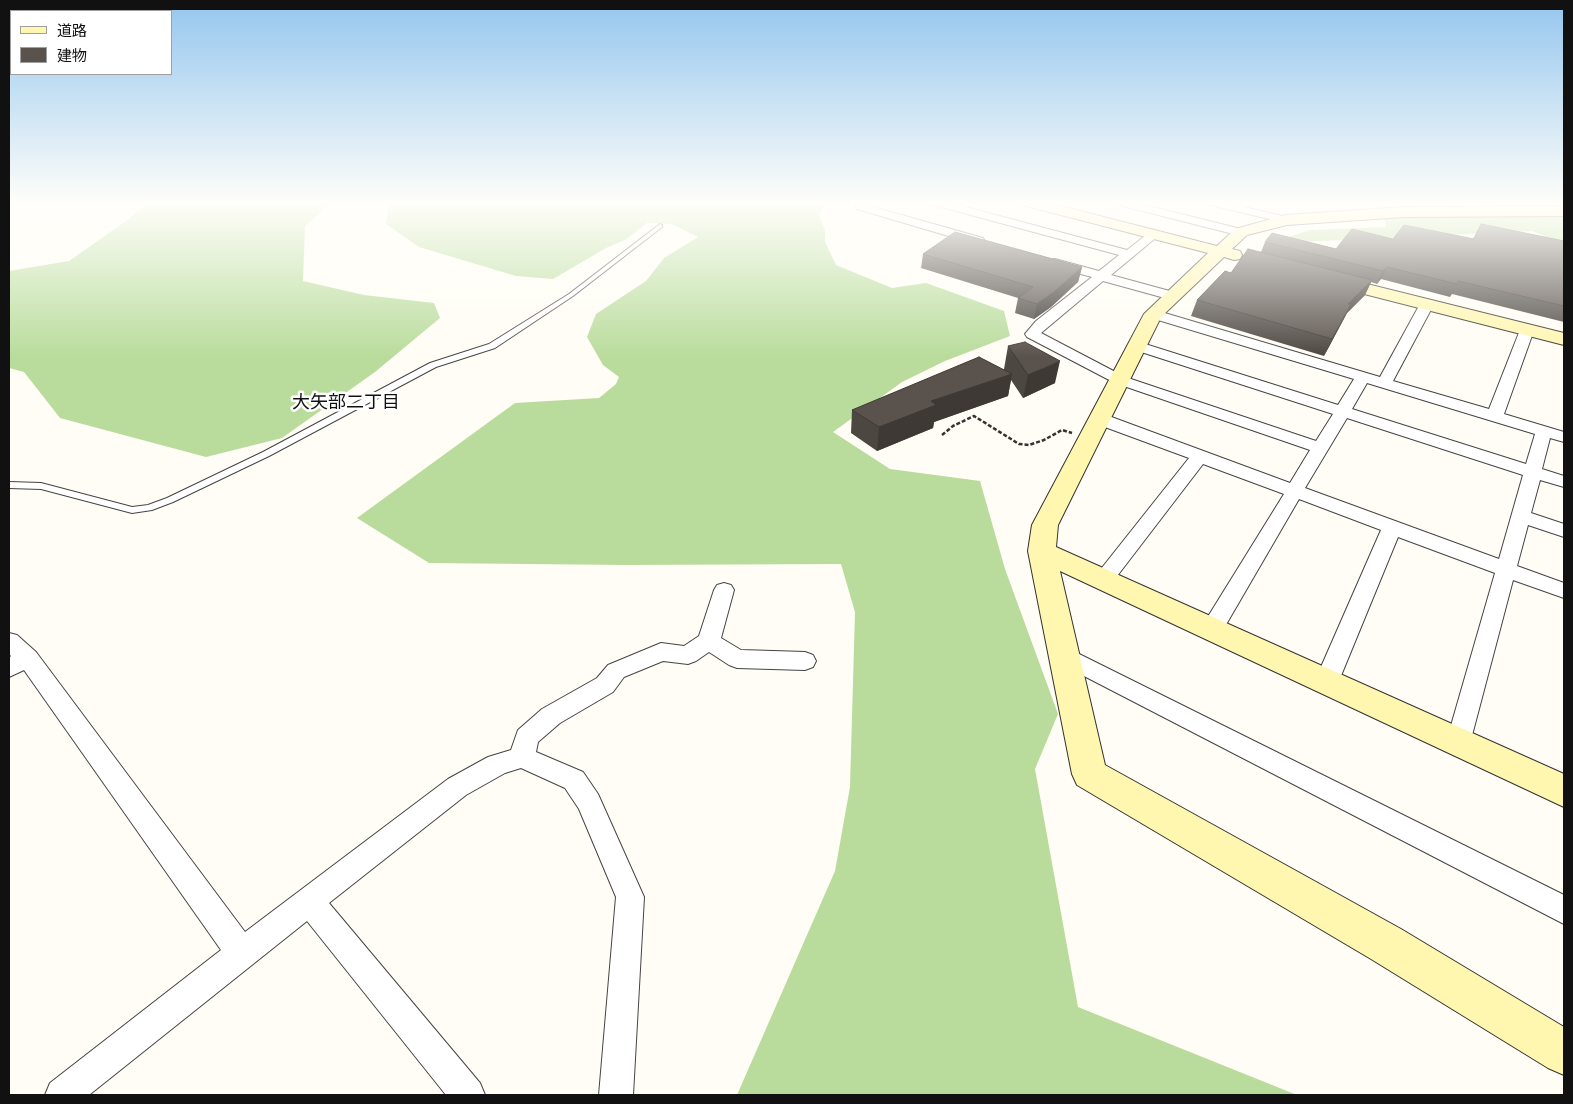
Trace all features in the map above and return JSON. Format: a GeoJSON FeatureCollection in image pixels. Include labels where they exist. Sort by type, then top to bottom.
{"type":"FeatureCollection","features":[{"type":"Feature","properties":{"kind":"street"},"geometry":{"type":"LineString","coordinates":[[1128,254],[1041,324],[1032,334],[1120,380],[1320,448]]}},
{"type":"Feature","properties":{"kind":"street"},"geometry":{"type":"LineString","coordinates":[[1216,254],[1153,314],[1096,429],[1064,485],[1045,525],[1042,551],[1090,774],[1386,944],[1564,1052]]}},
{"type":"Feature","properties":{"kind":"street"},"geometry":{"type":"LineString","coordinates":[[1229,254],[1247,258]]}},
{"type":"Feature","properties":{"kind":"street"},"geometry":{"type":"LineString","coordinates":[[1043,259],[1172,296]]}},
{"type":"Feature","properties":{"kind":"street"},"geometry":{"type":"LineString","coordinates":[[1314,275],[1564,339]]}},
{"type":"Feature","properties":{"kind":"street"},"geometry":{"type":"LineString","coordinates":[[1384,383],[1427,304]]}},
{"type":"Feature","properties":{"kind":"street"},"geometry":{"type":"LineString","coordinates":[[1153,314],[1564,437]]}},
{"type":"Feature","properties":{"kind":"street"},"geometry":{"type":"LineString","coordinates":[[1495,416],[1527,330]]}},
{"type":"Feature","properties":{"kind":"street"},"geometry":{"type":"LineString","coordinates":[[1137,346],[1564,482]]}},
{"type":"Feature","properties":{"kind":"street"},"geometry":{"type":"LineString","coordinates":[[1212,629],[1363,377]]}},
{"type":"Feature","properties":{"kind":"street"},"geometry":{"type":"LineString","coordinates":[[1096,429],[1200,456],[1564,591]]}},
{"type":"Feature","properties":{"kind":"street"},"geometry":{"type":"LineString","coordinates":[[1458,743],[1544,431]]}},
{"type":"Feature","properties":{"kind":"street"},"geometry":{"type":"LineString","coordinates":[[1104,579],[1200,456]]}},
{"type":"Feature","properties":{"kind":"street"},"geometry":{"type":"LineString","coordinates":[[1520,516],[1564,532]]}},
{"type":"Feature","properties":{"kind":"street"},"geometry":{"type":"LineString","coordinates":[[1326,683],[1392,527]]}},
{"type":"Feature","properties":{"kind":"street"},"geometry":{"type":"LineString","coordinates":[[1042,551],[1564,791]]}},
{"type":"Feature","properties":{"kind":"street"},"geometry":{"type":"LineString","coordinates":[[522,758],[527,737],[551,716],[605,685],[616,671],[661,652],[688,655],[709,641],[724,590]]}},
{"type":"Feature","properties":{"kind":"street"},"geometry":{"type":"LineString","coordinates":[[709,641],[737,659],[805,661]]}},
{"type":"Feature","properties":{"kind":"street"},"geometry":{"type":"LineString","coordinates":[[1063,655],[1564,910]]}},
{"type":"Feature","properties":{"kind":"street"},"geometry":{"type":"LineString","coordinates":[[15,656],[242,953]]}},
{"type":"Feature","properties":{"kind":"street"},"geometry":{"type":"LineString","coordinates":[[62,1095],[457,787],[497,765],[522,758],[574,780],[589,802],[630,898],[616,1095]]}},
{"type":"Feature","properties":{"kind":"street"},"geometry":{"type":"LineString","coordinates":[[309,901],[468,1095]]}},
{"type":"Feature","properties":{"kind":"lane"},"geometry":{"type":"LineString","coordinates":[[9,485],[41,486],[132,510],[149,508],[170,500],[266,454],[433,365],[492,346],[571,296],[625,254]]}},
{"type":"Feature","properties":{"kind":"path"},"geometry":{"type":"LineString","coordinates":[[942,435],[953,426],[974,416],[1019,444],[1029,445],[1044,440],[1062,430],[1096,429]]}},
{"type":"Feature","properties":{"kind":"green space"},"geometry":{"type":"Polygon","coordinates":[[[80,254],[304,254],[303,281],[364,295],[434,303],[440,318],[375,372],[282,438],[206,457],[60,418],[24,372],[9,368],[9,271],[69,261],[80,254]]]}},
{"type":"Feature","properties":{"kind":"green space"},"geometry":{"type":"Polygon","coordinates":[[[441,254],[597,254],[553,279],[516,276],[441,254]]]}},
{"type":"Feature","properties":{"kind":"green space"},"geometry":{"type":"Polygon","coordinates":[[[671,254],[831,254],[836,265],[892,288],[926,283],[1004,311],[1010,336],[945,361],[902,382],[833,432],[890,469],[980,481],[1005,569],[1058,714],[1035,769],[1078,1007],[1297,1095],[737,1095],[835,871],[850,787],[855,612],[841,564],[625,565],[429,563],[357,518],[515,403],[599,398],[616,384],[619,377],[603,365],[587,337],[596,314],[646,281],[664,258],[671,254]]]}},
{"type":"Feature","properties":{"kind":"building"},"geometry":{"type":"Polygon","coordinates":[[[923,254],[1033,254],[1082,267],[1054,292],[1037,304],[1018,298],[1033,287],[923,254]]]}},
{"type":"Feature","properties":{"kind":"building"},"geometry":{"type":"Polygon","coordinates":[[[1245,254],[1266,254],[1372,280],[1348,304],[1351,304],[1332,339],[1197,300],[1225,271],[1231,273],[1245,254]]]}},
{"type":"Feature","properties":{"kind":"building"},"geometry":{"type":"Polygon","coordinates":[[[1312,254],[1564,254],[1564,306],[1458,281],[1457,284],[1387,267],[1383,271],[1312,254]]]}},
{"type":"Feature","properties":{"kind":"building"},"geometry":{"type":"Polygon","coordinates":[[[1025,342],[1060,361],[1028,375],[1008,346],[1025,342]]]}},
{"type":"Feature","properties":{"kind":"building"},"geometry":{"type":"Polygon","coordinates":[[[979,357],[1012,374],[931,401],[936,405],[879,427],[852,410],[979,357]]]}},
{"type":"Feature","properties":{"kind":"district","name":"大矢部二丁目"},"geometry":{"type":"Point","coordinates":[346,403]}}]}
